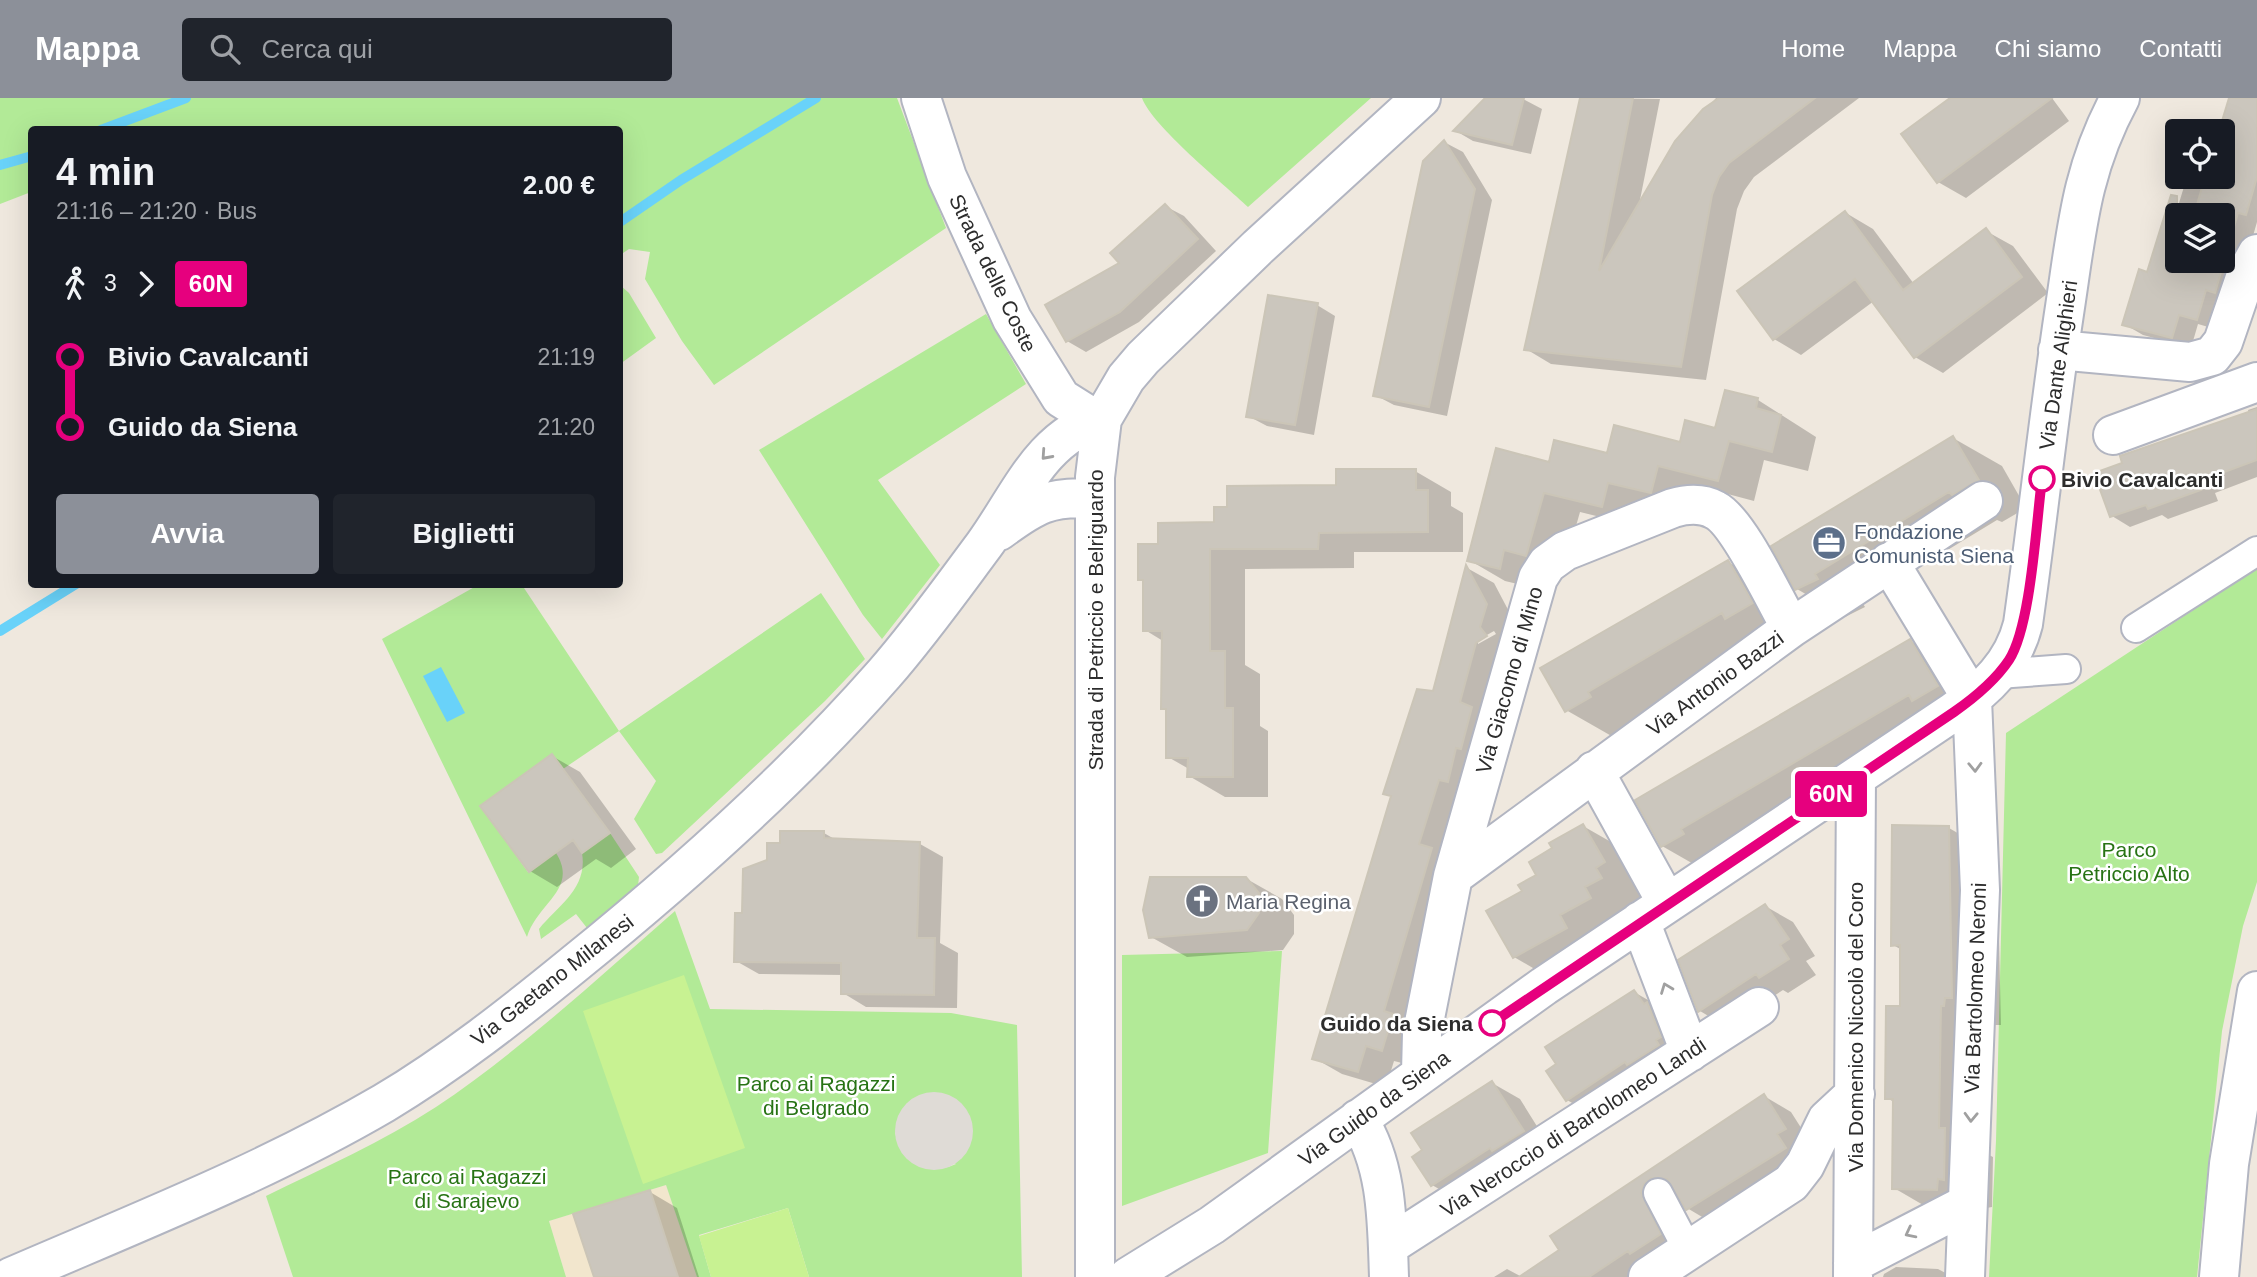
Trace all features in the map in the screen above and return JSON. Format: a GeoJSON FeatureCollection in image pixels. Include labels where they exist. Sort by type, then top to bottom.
{"type":"FeatureCollection","features":[{"type":"Feature","properties":{"kind":"street","name":"Strada delle Coste"},"geometry":{"type":"LineString","coordinates":[[921,98],[947,177],[1012,319],[1061,398],[1080,412],[1102,419]]}},
{"type":"Feature","properties":{"kind":"street","name":"Strada di Petriccio e Belriguardo"},"geometry":{"type":"LineString","coordinates":[[1095,1277],[1095,458],[1102,419],[1126,378],[1170,330],[1421,98]]}},
{"type":"Feature","properties":{"kind":"street","name":"Via Dante Alighieri"},"geometry":{"type":"LineString","coordinates":[[1985,687],[2015,649],[2023,624],[2058,350],[2086,175],[2099,138],[2120,98]]}},
{"type":"Feature","properties":{"kind":"street"},"geometry":{"type":"LineString","coordinates":[[2058,350],[2190,362],[2212,356],[2223,342],[2246,272],[2257,254]]}},
{"type":"Feature","properties":{"kind":"street"},"geometry":{"type":"LineString","coordinates":[[2113,436],[2257,382]]}},
{"type":"Feature","properties":{"kind":"street","name":"Via Gaetano Milanesi"},"geometry":{"type":"LineString","coordinates":[[11,1277],[155,1215],[325,1135],[401,1092],[478,1039],[660,894],[792,769],[887,670],[986,541],[1045,455],[1071,431],[1102,419]]}},
{"type":"Feature","properties":{"kind":"street","name":"Via Gaetano Milanesi"},"geometry":{"type":"LineString","coordinates":[[986,541],[1019,516],[1045,502],[1066,496],[1095,499]]}},
{"type":"Feature","properties":{"kind":"street","name":"Via Antonio Bazzi"},"geometry":{"type":"LineString","coordinates":[[1453,876],[1791,628],[1983,501]]}},
{"type":"Feature","properties":{"kind":"street","name":"Via Giacomo di Mino"},"geometry":{"type":"LineString","coordinates":[[1421,1073],[1422,1033],[1453,876],[1538,578],[1556,557],[1673,508],[1685,505],[1709,507],[1732,526],[1791,628]]}},
{"type":"Feature","properties":{"kind":"street"},"geometry":{"type":"LineString","coordinates":[[2136,628],[2257,551]]}},
{"type":"Feature","properties":{"kind":"street"},"geometry":{"type":"LineString","coordinates":[[1889,562],[1985,687],[2066,669]]}},
{"type":"Feature","properties":{"kind":"street","name":"Via Guido da Siena"},"geometry":{"type":"LineString","coordinates":[[1128,1277],[1221,1219],[1421,1073],[1985,687]]}},
{"type":"Feature","properties":{"kind":"street","name":"Via Bartolomeo Neroni"},"geometry":{"type":"LineString","coordinates":[[1965,1277],[1985,687]]}},
{"type":"Feature","properties":{"kind":"street"},"geometry":{"type":"LineString","coordinates":[[1594,771],[1653,912],[1690,1052]]}},
{"type":"Feature","properties":{"kind":"street","name":"Via Domenico Niccolò del Coro"},"geometry":{"type":"LineString","coordinates":[[1853,1270],[1856,777]]}},
{"type":"Feature","properties":{"kind":"street"},"geometry":{"type":"LineString","coordinates":[[2219,1277],[2229,1164],[2257,991]]}},
{"type":"Feature","properties":{"kind":"street","name":"Via Neroccio di Bartolomeo Landi"},"geometry":{"type":"LineString","coordinates":[[1388,1261],[1759,1007]]}},
{"type":"Feature","properties":{"kind":"street"},"geometry":{"type":"LineString","coordinates":[[1648,1277],[1791,1182],[1805,1165],[1827,1120],[1854,1094]]}},
{"type":"Feature","properties":{"kind":"street"},"geometry":{"type":"LineString","coordinates":[[1358,1119],[1370,1138],[1381,1171],[1388,1261]]}},
{"type":"Feature","properties":{"kind":"street"},"geometry":{"type":"LineString","coordinates":[[1658,1193],[1688,1251]]}},
{"type":"Feature","properties":{"kind":"street"},"geometry":{"type":"LineString","coordinates":[[1853,1270],[1968,1203]]}},
{"type":"Feature","properties":{"kind":"shaded area"},"geometry":{"type":"Polygon","coordinates":[[[934,1092],[949,1095],[961,1104],[970,1116],[973,1131],[970,1146],[961,1158],[949,1167],[934,1170],[919,1167],[907,1158],[898,1146],[895,1131],[898,1116],[907,1104],[919,1095],[934,1092]]]}},
{"type":"Feature","properties":{"kind":"shaded area"},"geometry":{"type":"Polygon","coordinates":[[[666,1185],[697,1277],[566,1277],[549,1221],[666,1185]]]}},
{"type":"Feature","properties":{"kind":"green space"},"geometry":{"type":"Polygon","coordinates":[[[0,98],[897,98],[946,228],[714,385],[682,341],[645,279],[650,252],[629,249],[623,253],[623,126],[28,126],[28,193],[0,204],[0,98]]]}},
{"type":"Feature","properties":{"kind":"green space"},"geometry":{"type":"Polygon","coordinates":[[[1142,98],[1371,98],[1248,207],[1159,124],[1142,98]]]}},
{"type":"Feature","properties":{"kind":"green space"},"geometry":{"type":"Polygon","coordinates":[[[623,288],[629,293],[656,338],[623,362],[623,288]]]}},
{"type":"Feature","properties":{"kind":"green space"},"geometry":{"type":"Polygon","coordinates":[[[986,314],[1026,384],[878,480],[940,565],[882,639],[863,615],[759,450],[986,314]]]}},
{"type":"Feature","properties":{"kind":"green space","name":"Parco Petriccio Alto"},"geometry":{"type":"Polygon","coordinates":[[[2257,568],[2257,882],[2243,926],[2222,1031],[2197,1277],[1989,1277],[1996,1141],[2006,733],[2257,568]]]}},
{"type":"Feature","properties":{"kind":"green space"},"geometry":{"type":"Polygon","coordinates":[[[473,588],[524,588],[619,731],[563,769],[552,754],[481,806],[528,872],[556,853],[562,866],[560,886],[532,925],[527,937],[382,639],[473,588]]]}},
{"type":"Feature","properties":{"kind":"green space"},"geometry":{"type":"Polygon","coordinates":[[[821,593],[865,659],[825,701],[662,853],[656,854],[634,819],[656,781],[619,731],[821,593]]]}},
{"type":"Feature","properties":{"kind":"green space"},"geometry":{"type":"Polygon","coordinates":[[[610,833],[639,877],[638,886],[587,928],[576,914],[541,939],[539,929],[563,904],[581,876],[582,853],[610,833]]]}},
{"type":"Feature","properties":{"kind":"green space"},"geometry":{"type":"Polygon","coordinates":[[[675,911],[710,1009],[951,1013],[1017,1025],[1022,1277],[809,1277],[788,1208],[699,1235],[711,1277],[697,1277],[666,1185],[549,1221],[566,1277],[293,1277],[266,1196],[416,1120],[468,1085],[529,1038],[675,911]],[[895,1132],[903,1152],[917,1165],[935,1169],[956,1164],[895,1132]]]}},
{"type":"Feature","properties":{"kind":"green space"},"geometry":{"type":"Polygon","coordinates":[[[1282,951],[1268,1153],[1122,1206],[1122,955],[1282,951]]]}},
{"type":"Feature","properties":{"kind":"green space"},"geometry":{"type":"Polygon","coordinates":[[[684,975],[745,1148],[643,1184],[583,1011],[684,975]]]}},
{"type":"Feature","properties":{"kind":"green space"},"geometry":{"type":"Polygon","coordinates":[[[788,1208],[809,1277],[711,1277],[699,1236],[788,1208]]]}},
{"type":"Feature","properties":{"kind":"water"},"geometry":{"type":"Polygon","coordinates":[[[441,667],[465,713],[447,722],[423,676],[441,667]]]}},
{"type":"Feature","properties":{"kind":"building"},"geometry":{"type":"Polygon","coordinates":[[[1485,98],[1524,98],[1512,145],[1453,131],[1485,98]]]}},
{"type":"Feature","properties":{"kind":"building"},"geometry":{"type":"Polygon","coordinates":[[[1580,98],[1633,98],[1599,271],[1675,141],[1703,109],[1719,98],[1815,98],[1729,163],[1719,177],[1712,195],[1681,367],[1524,350],[1580,98]]]}},
{"type":"Feature","properties":{"kind":"building"},"geometry":{"type":"Polygon","coordinates":[[[1950,98],[2052,98],[1937,183],[1901,134],[1950,98]]]}},
{"type":"Feature","properties":{"kind":"building"},"geometry":{"type":"Polygon","coordinates":[[[2229,98],[2257,98],[2257,177],[2246,215],[2238,213],[2235,223],[2235,203],[2197,203],[2202,189],[2235,189],[2235,119],[2223,119],[2229,98]]]}},
{"type":"Feature","properties":{"kind":"building"},"geometry":{"type":"Polygon","coordinates":[[[1444,140],[1475,189],[1429,407],[1373,396],[1423,161],[1444,140]]]}},
{"type":"Feature","properties":{"kind":"building"},"geometry":{"type":"Polygon","coordinates":[[[2171,195],[2177,196],[2177,203],[2169,203],[2171,195]]]}},
{"type":"Feature","properties":{"kind":"building"},"geometry":{"type":"Polygon","coordinates":[[[1165,204],[1198,239],[1120,312],[1066,342],[1045,305],[1119,263],[1110,253],[1165,204]]]}},
{"type":"Feature","properties":{"kind":"building"},"geometry":{"type":"Polygon","coordinates":[[[1845,211],[1903,290],[1986,228],[2022,277],[1914,358],[1855,279],[1773,340],[1737,291],[1845,211]]]}},
{"type":"Feature","properties":{"kind":"building"},"geometry":{"type":"Polygon","coordinates":[[[2165,214],[2165,273],[2221,273],[2215,293],[2206,290],[2197,320],[2179,315],[2172,338],[2122,325],[2139,269],[2147,272],[2165,214]]]}},
{"type":"Feature","properties":{"kind":"building"},"geometry":{"type":"Polygon","coordinates":[[[1268,295],[1318,303],[1295,425],[1246,417],[1268,295]]]}},
{"type":"Feature","properties":{"kind":"building"},"geometry":{"type":"Polygon","coordinates":[[[1725,390],[1758,398],[1756,408],[1781,415],[1772,452],[1729,441],[1718,481],[1658,466],[1651,493],[1608,483],[1602,507],[1544,493],[1526,556],[1504,550],[1500,569],[1467,561],[1496,448],[1549,462],[1554,440],[1607,453],[1614,425],[1680,442],[1685,420],[1715,428],[1725,390]]]}},
{"type":"Feature","properties":{"kind":"building"},"geometry":{"type":"Polygon","coordinates":[[[2257,409],[2257,460],[2197,482],[2201,490],[2148,509],[2146,505],[2110,517],[2094,473],[2122,463],[2120,456],[2257,409]]]}},
{"type":"Feature","properties":{"kind":"building"},"geometry":{"type":"Polygon","coordinates":[[[1953,436],[1979,480],[1952,495],[1949,492],[1815,574],[1818,579],[1795,590],[1771,546],[1953,436]]]}},
{"type":"Feature","properties":{"kind":"building"},"geometry":{"type":"Polygon","coordinates":[[[1336,469],[1416,469],[1416,490],[1428,490],[1428,532],[1319,533],[1318,549],[1210,549],[1210,651],[1225,651],[1225,708],[1233,708],[1233,777],[1187,777],[1188,758],[1166,758],[1166,709],[1161,709],[1162,631],[1143,631],[1143,580],[1138,580],[1138,544],[1158,544],[1158,523],[1214,522],[1214,507],[1227,507],[1227,486],[1336,485],[1336,469]]]}},
{"type":"Feature","properties":{"kind":"building"},"geometry":{"type":"Polygon","coordinates":[[[1728,560],[1753,603],[1725,619],[1722,613],[1588,692],[1591,697],[1565,712],[1540,668],[1728,560]]]}},
{"type":"Feature","properties":{"kind":"building"},"geometry":{"type":"Polygon","coordinates":[[[1466,565],[1487,604],[1480,627],[1487,636],[1476,643],[1460,702],[1472,707],[1461,749],[1456,748],[1448,782],[1439,780],[1419,844],[1432,848],[1384,1011],[1393,1014],[1382,1051],[1366,1046],[1358,1072],[1312,1059],[1391,796],[1383,794],[1417,689],[1433,691],[1466,565]]]}},
{"type":"Feature","properties":{"kind":"building"},"geometry":{"type":"Polygon","coordinates":[[[1910,639],[1938,686],[1912,701],[1909,695],[1681,829],[1684,834],[1661,847],[1635,800],[1910,639]]]}},
{"type":"Feature","properties":{"kind":"building"},"geometry":{"type":"Polygon","coordinates":[[[552,754],[610,833],[582,853],[573,840],[529,872],[480,806],[552,754]]]}},
{"type":"Feature","properties":{"kind":"building"},"geometry":{"type":"Polygon","coordinates":[[[1583,824],[1605,862],[1596,868],[1602,878],[1585,887],[1591,898],[1560,915],[1567,928],[1513,958],[1486,911],[1522,891],[1518,885],[1536,875],[1529,862],[1552,848],[1549,843],[1583,824]]]}},
{"type":"Feature","properties":{"kind":"building"},"geometry":{"type":"Polygon","coordinates":[[[1892,825],[1949,826],[1952,998],[1945,998],[1944,1006],[1941,1006],[1939,1128],[1945,1128],[1944,1180],[1938,1179],[1937,1190],[1892,1189],[1893,1099],[1885,1099],[1886,1006],[1900,1006],[1900,945],[1891,946],[1892,825]]]}},
{"type":"Feature","properties":{"kind":"building"},"geometry":{"type":"Polygon","coordinates":[[[780,831],[824,831],[824,838],[920,842],[917,938],[935,938],[934,995],[841,994],[841,963],[734,962],[735,913],[742,913],[743,869],[767,860],[767,843],[780,843],[780,831]]]}},
{"type":"Feature","properties":{"kind":"building","name":"Maria Regina"},"geometry":{"type":"Polygon","coordinates":[[[1150,877],[1246,877],[1259,893],[1259,913],[1247,930],[1149,938],[1143,910],[1150,877]]]}},
{"type":"Feature","properties":{"kind":"building"},"geometry":{"type":"Polygon","coordinates":[[[1765,904],[1789,939],[1780,945],[1789,959],[1759,978],[1756,974],[1698,1012],[1678,960],[1765,904]]]}},
{"type":"Feature","properties":{"kind":"building"},"geometry":{"type":"Polygon","coordinates":[[[1634,990],[1644,1004],[1647,1002],[1661,1037],[1656,1040],[1659,1045],[1627,1065],[1625,1062],[1566,1101],[1546,1071],[1556,1064],[1545,1047],[1634,990]]]}},
{"type":"Feature","properties":{"kind":"building"},"geometry":{"type":"Polygon","coordinates":[[[1492,1081],[1524,1131],[1492,1151],[1490,1148],[1431,1186],[1412,1157],[1422,1150],[1411,1133],[1492,1081]]]}},
{"type":"Feature","properties":{"kind":"building"},"geometry":{"type":"Polygon","coordinates":[[[1764,1094],[1786,1129],[1777,1134],[1786,1148],[1686,1210],[1667,1179],[1651,1178],[1644,1184],[1641,1193],[1661,1234],[1630,1254],[1628,1251],[1589,1277],[1519,1277],[1559,1250],[1550,1236],[1764,1094]]]}},
{"type":"Feature","properties":{"kind":"building"},"geometry":{"type":"Polygon","coordinates":[[[650,1190],[678,1277],[594,1277],[573,1214],[650,1190]]]}},
{"type":"Feature","properties":{"kind":"waterway"},"geometry":{"type":"LineString","coordinates":[[112,126],[186,98]]}},
{"type":"Feature","properties":{"kind":"waterway"},"geometry":{"type":"LineString","coordinates":[[623,220],[681,180],[816,98]]}},
{"type":"Feature","properties":{"kind":"waterway"},"geometry":{"type":"LineString","coordinates":[[0,165],[28,157]]}},
{"type":"Feature","properties":{"kind":"waterway"},"geometry":{"type":"LineString","coordinates":[[0,631],[70,588]]}},
{"type":"Feature","properties":{"kind":"bus line","name":"60N"},"geometry":{"type":"LineString","coordinates":[[1492,1023],[1653,912],[1954,712],[1998,674],[2015,649],[2023,624],[2042,479]]}},
{"type":"Feature","properties":{"kind":"place","name":"Bivio Cavalcanti"},"geometry":{"type":"Point","coordinates":[2042,479]}},
{"type":"Feature","properties":{"kind":"place","name":"Fondazione Comunista Siena"},"geometry":{"type":"Point","coordinates":[1829,543]}},
{"type":"Feature","properties":{"kind":"place","name":"Maria Regina"},"geometry":{"type":"Point","coordinates":[1202,901]}},
{"type":"Feature","properties":{"kind":"place","name":"Guido da Siena"},"geometry":{"type":"Point","coordinates":[1492,1023]}},
{"type":"Feature","properties":{"kind":"park label","name":"Parco ai Ragazzi di Belgrado"},"geometry":{"type":"Point","coordinates":[816,1095]}},
{"type":"Feature","properties":{"kind":"park label","name":"Parco ai Ragazzi di Sarajevo"},"geometry":{"type":"Point","coordinates":[467,1188]}}]}
